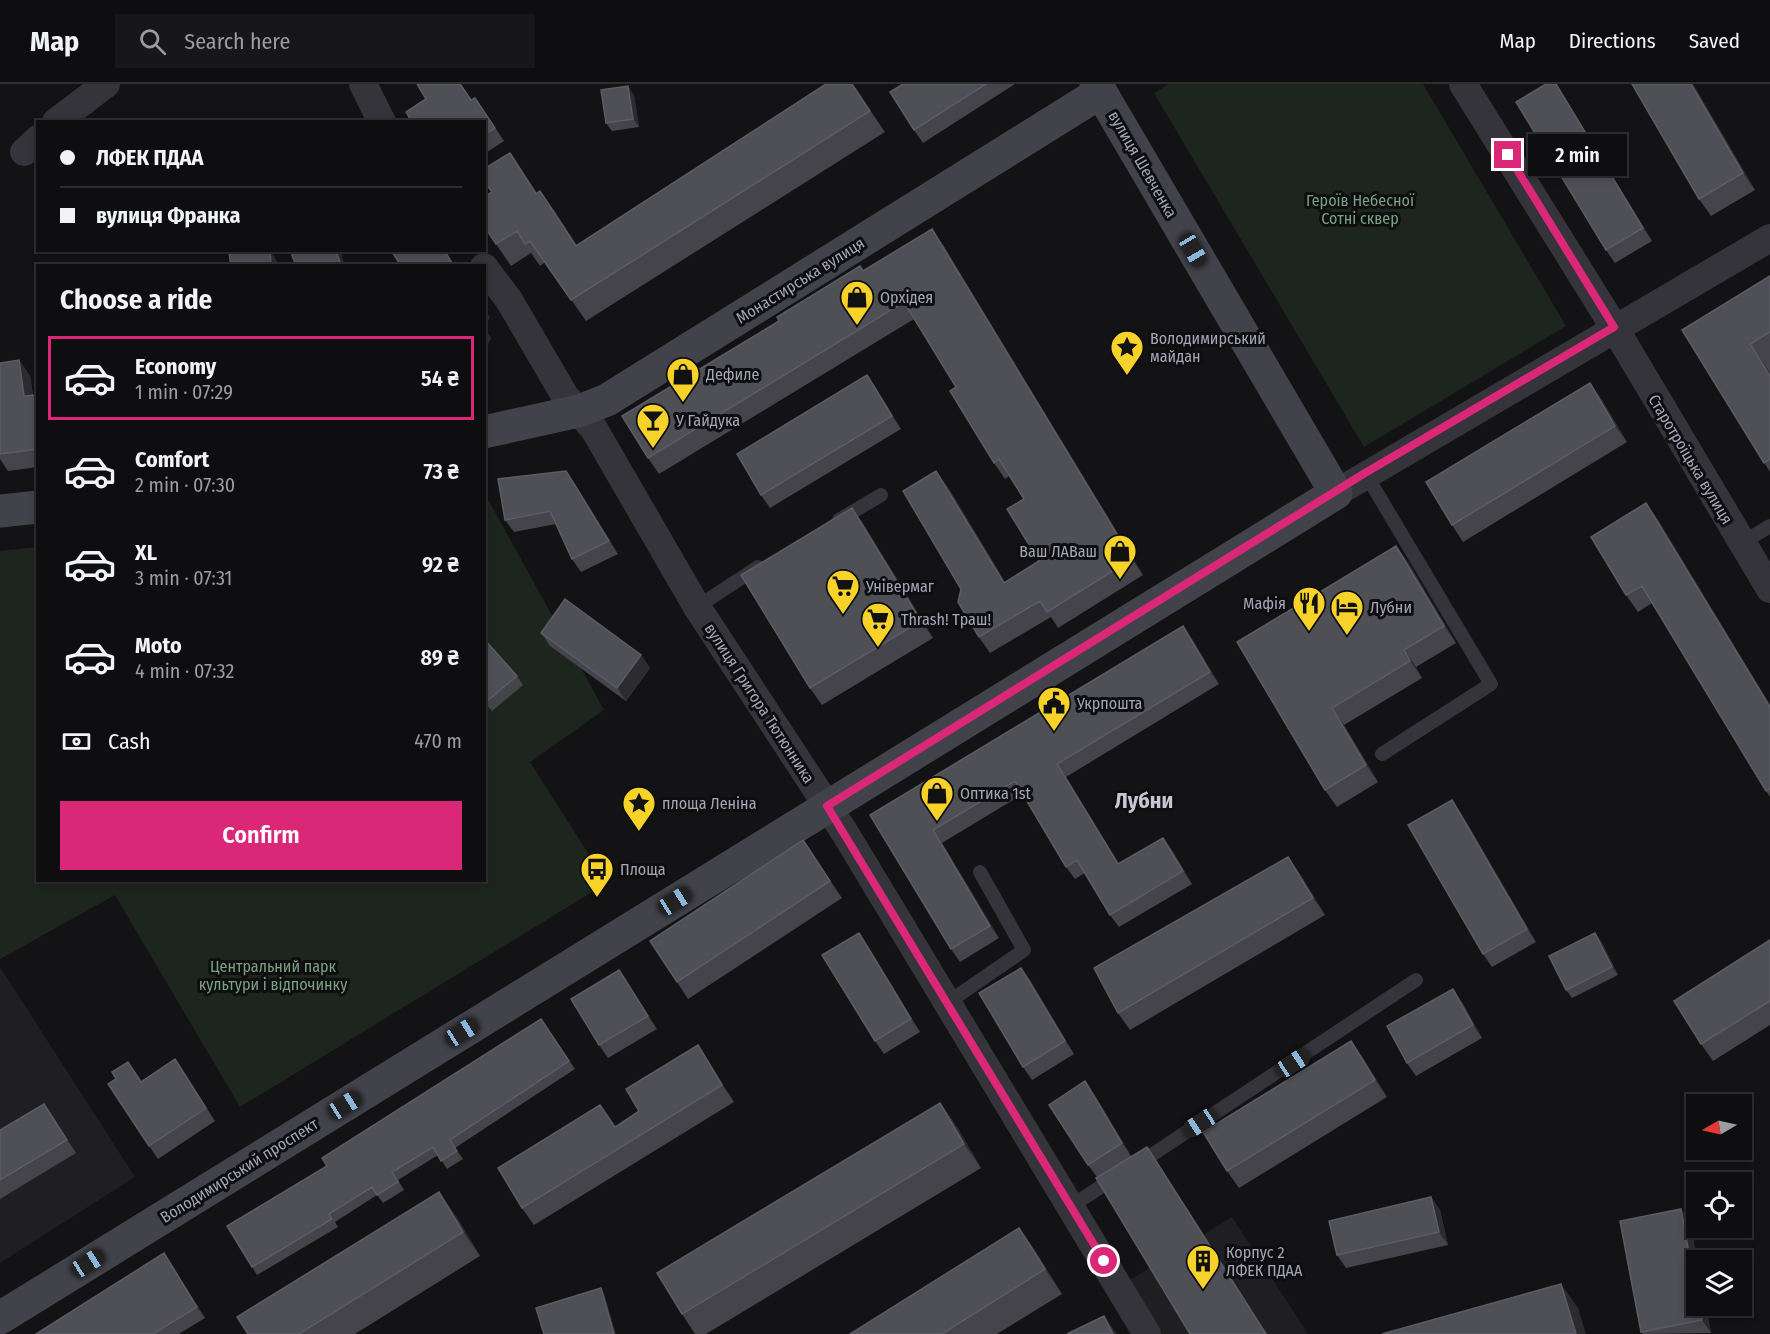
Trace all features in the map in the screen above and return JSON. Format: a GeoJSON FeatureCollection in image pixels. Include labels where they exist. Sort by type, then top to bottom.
{"type":"FeatureCollection","features":[{"type":"Feature","properties":{"kind":"main road","name":"Монастирська вулиця"},"geometry":{"type":"LineString","coordinates":[[486,432],[579,411],[607,400],[1104,87]]}},
{"type":"Feature","properties":{"kind":"main road","name":"вулиця Шевченка"},"geometry":{"type":"LineString","coordinates":[[1104,87],[1336,493]]}},
{"type":"Feature","properties":{"kind":"main road","name":"Володимирський проспект"},"geometry":{"type":"LineString","coordinates":[[0,1318],[1336,493]]}},
{"type":"Feature","properties":{"kind":"main road"},"geometry":{"type":"LineString","coordinates":[[0,511],[36,507]]}},
{"type":"Feature","properties":{"kind":"street"},"geometry":{"type":"LineString","coordinates":[[59,120],[106,84]]}},
{"type":"Feature","properties":{"kind":"street"},"geometry":{"type":"LineString","coordinates":[[365,84],[381,120]]}},
{"type":"Feature","properties":{"kind":"street","name":"Старотроїцька вулиця"},"geometry":{"type":"LineString","coordinates":[[1463,84],[1614,327],[1770,589]]}},
{"type":"Feature","properties":{"kind":"street"},"geometry":{"type":"LineString","coordinates":[[1336,493],[1365,473],[1770,238]]}},
{"type":"Feature","properties":{"kind":"street","name":"вулиця Григора Тютюнника"},"geometry":{"type":"LineString","coordinates":[[486,269],[508,300],[565,396],[594,429],[697,607],[827,806],[1147,1334]]}},
{"type":"Feature","properties":{"kind":"lane"},"geometry":{"type":"LineString","coordinates":[[1365,473],[1491,684],[1382,753]]}},
{"type":"Feature","properties":{"kind":"lane"},"geometry":{"type":"LineString","coordinates":[[822,530],[881,495]]}},
{"type":"Feature","properties":{"kind":"lane"},"geometry":{"type":"LineString","coordinates":[[1742,543],[1770,526]]}},
{"type":"Feature","properties":{"kind":"lane"},"geometry":{"type":"LineString","coordinates":[[697,607],[723,588],[772,559]]}},
{"type":"Feature","properties":{"kind":"lane"},"geometry":{"type":"LineString","coordinates":[[947,1004],[1024,950],[980,872]]}},
{"type":"Feature","properties":{"kind":"lane"},"geometry":{"type":"LineString","coordinates":[[1071,1206],[1416,980]]}},
{"type":"Feature","properties":{"kind":"shaded area"},"geometry":{"type":"Polygon","coordinates":[[[0,967],[135,1177],[0,1263],[0,967]]]}},
{"type":"Feature","properties":{"kind":"shaded area"},"geometry":{"type":"Polygon","coordinates":[[[1232,1217],[1308,1334],[1161,1334],[1128,1281],[1232,1217]]]}},
{"type":"Feature","properties":{"kind":"green space","name":"Героїв Небесної Сотні сквер"},"geometry":{"type":"Polygon","coordinates":[[[1169,84],[1423,84],[1566,326],[1364,447],[1154,93],[1169,84]]]}},
{"type":"Feature","properties":{"kind":"green space","name":"Центральний парк культури і відпочинку"},"geometry":{"type":"Polygon","coordinates":[[[486,501],[489,501],[604,710],[530,762],[607,883],[240,1107],[115,895],[0,959],[0,551],[36,547],[36,882],[486,882],[486,501]]]}},
{"type":"Feature","properties":{"kind":"building"},"geometry":{"type":"Polygon","coordinates":[[[417,84],[460,84],[471,100],[475,98],[495,128],[486,134],[486,120],[411,120],[406,112],[426,99],[417,84]]]}},
{"type":"Feature","properties":{"kind":"building"},"geometry":{"type":"Polygon","coordinates":[[[826,84],[852,84],[870,111],[571,300],[530,241],[525,244],[517,231],[496,244],[486,229],[486,196],[492,192],[486,184],[486,168],[510,153],[536,194],[540,191],[576,246],[826,84]]]}},
{"type":"Feature","properties":{"kind":"building"},"geometry":{"type":"Polygon","coordinates":[[[903,84],[986,84],[914,130],[890,92],[903,84]]]}},
{"type":"Feature","properties":{"kind":"building"},"geometry":{"type":"Polygon","coordinates":[[[1546,84],[1556,84],[1643,228],[1606,250],[1516,102],[1546,84]]]}},
{"type":"Feature","properties":{"kind":"building"},"geometry":{"type":"Polygon","coordinates":[[[1632,84],[1691,84],[1743,173],[1699,199],[1632,84]]]}},
{"type":"Feature","properties":{"kind":"building"},"geometry":{"type":"Polygon","coordinates":[[[628,86],[633,119],[606,123],[601,90],[628,86]]]}},
{"type":"Feature","properties":{"kind":"building"},"geometry":{"type":"Polygon","coordinates":[[[932,229],[1132,559],[1047,612],[1040,601],[979,637],[958,602],[961,589],[903,491],[936,471],[1004,583],[1039,561],[1007,509],[1024,499],[999,459],[994,463],[950,391],[956,387],[904,302],[648,458],[622,416],[779,321],[777,317],[860,266],[863,271],[932,229]]]}},
{"type":"Feature","properties":{"kind":"building"},"geometry":{"type":"Polygon","coordinates":[[[270,252],[271,264],[231,264],[229,253],[270,252]]]}},
{"type":"Feature","properties":{"kind":"building"},"geometry":{"type":"Polygon","coordinates":[[[291,252],[337,252],[340,264],[295,264],[291,252]]]}},
{"type":"Feature","properties":{"kind":"building"},"geometry":{"type":"Polygon","coordinates":[[[392,252],[445,252],[453,264],[400,264],[392,252]]]}},
{"type":"Feature","properties":{"kind":"building"},"geometry":{"type":"Polygon","coordinates":[[[1770,276],[1770,332],[1750,344],[1770,376],[1770,459],[1764,463],[1682,330],[1770,276]]]}},
{"type":"Feature","properties":{"kind":"building"},"geometry":{"type":"Polygon","coordinates":[[[19,360],[24,396],[36,395],[36,449],[0,454],[0,363],[19,360]]]}},
{"type":"Feature","properties":{"kind":"building"},"geometry":{"type":"Polygon","coordinates":[[[867,375],[892,416],[761,495],[737,454],[867,375]]]}},
{"type":"Feature","properties":{"kind":"building"},"geometry":{"type":"Polygon","coordinates":[[[1590,383],[1615,426],[1452,525],[1426,482],[1590,383]]]}},
{"type":"Feature","properties":{"kind":"building"},"geometry":{"type":"Polygon","coordinates":[[[566,471],[609,541],[572,559],[550,511],[505,520],[498,479],[566,471]]]}},
{"type":"Feature","properties":{"kind":"building"},"geometry":{"type":"Polygon","coordinates":[[[1646,503],[1770,707],[1770,789],[1766,791],[1642,586],[1626,595],[1591,537],[1646,503]]]}},
{"type":"Feature","properties":{"kind":"building","name":"Універмаг"},"geometry":{"type":"Polygon","coordinates":[[[852,508],[921,621],[810,688],[741,575],[852,508]]]}},
{"type":"Feature","properties":{"kind":"building"},"geometry":{"type":"Polygon","coordinates":[[[1396,546],[1444,626],[1404,650],[1410,661],[1332,708],[1366,765],[1325,790],[1237,642],[1396,546]]]}},
{"type":"Feature","properties":{"kind":"building"},"geometry":{"type":"Polygon","coordinates":[[[565,599],[641,655],[617,688],[541,633],[565,599]]]}},
{"type":"Feature","properties":{"kind":"building"},"geometry":{"type":"Polygon","coordinates":[[[1183,626],[1210,672],[1057,764],[1118,864],[1163,838],[1183,871],[1110,915],[1077,860],[1066,867],[1015,781],[933,830],[990,926],[951,949],[870,815],[1183,626]]]}},
{"type":"Feature","properties":{"kind":"building"},"geometry":{"type":"Polygon","coordinates":[[[486,641],[517,676],[486,702],[486,641]]]}},
{"type":"Feature","properties":{"kind":"building"},"geometry":{"type":"Polygon","coordinates":[[[1452,800],[1527,929],[1483,954],[1408,825],[1452,800]]]}},
{"type":"Feature","properties":{"kind":"building"},"geometry":{"type":"Polygon","coordinates":[[[803,840],[830,881],[677,982],[650,941],[803,840]]]}},
{"type":"Feature","properties":{"kind":"building"},"geometry":{"type":"Polygon","coordinates":[[[1288,857],[1313,898],[1118,1013],[1094,968],[1288,857]]]}},
{"type":"Feature","properties":{"kind":"building"},"geometry":{"type":"Polygon","coordinates":[[[859,933],[911,1019],[875,1041],[822,955],[859,933]]]}},
{"type":"Feature","properties":{"kind":"building"},"geometry":{"type":"Polygon","coordinates":[[[1595,933],[1612,967],[1566,990],[1549,956],[1595,933]]]}},
{"type":"Feature","properties":{"kind":"building"},"geometry":{"type":"Polygon","coordinates":[[[1770,940],[1770,1001],[1701,1044],[1674,1001],[1770,940]]]}},
{"type":"Feature","properties":{"kind":"building"},"geometry":{"type":"Polygon","coordinates":[[[1021,968],[1065,1041],[1023,1067],[979,993],[1021,968]]]}},
{"type":"Feature","properties":{"kind":"building"},"geometry":{"type":"Polygon","coordinates":[[[619,970],[648,1016],[599,1045],[571,999],[619,970]]]}},
{"type":"Feature","properties":{"kind":"building"},"geometry":{"type":"Polygon","coordinates":[[[1453,989],[1473,1025],[1407,1063],[1387,1026],[1453,989]]]}},
{"type":"Feature","properties":{"kind":"building"},"geometry":{"type":"Polygon","coordinates":[[[541,1019],[569,1061],[450,1140],[457,1151],[441,1161],[433,1147],[392,1172],[398,1182],[377,1195],[372,1187],[329,1214],[332,1219],[252,1267],[227,1226],[327,1166],[322,1158],[541,1019]]]}},
{"type":"Feature","properties":{"kind":"building"},"geometry":{"type":"Polygon","coordinates":[[[1351,1041],[1375,1080],[1227,1171],[1203,1132],[1351,1041]]]}},
{"type":"Feature","properties":{"kind":"building"},"geometry":{"type":"Polygon","coordinates":[[[698,1045],[722,1085],[522,1208],[498,1168],[600,1105],[615,1127],[639,1111],[626,1089],[698,1045]]]}},
{"type":"Feature","properties":{"kind":"building"},"geometry":{"type":"Polygon","coordinates":[[[175,1059],[206,1108],[149,1146],[108,1084],[116,1079],[112,1072],[128,1062],[141,1082],[175,1059]]]}},
{"type":"Feature","properties":{"kind":"building"},"geometry":{"type":"Polygon","coordinates":[[[1085,1081],[1122,1143],[1088,1165],[1049,1105],[1085,1081]]]}},
{"type":"Feature","properties":{"kind":"building"},"geometry":{"type":"Polygon","coordinates":[[[940,1103],[964,1144],[682,1314],[657,1273],[940,1103]]]}},
{"type":"Feature","properties":{"kind":"building"},"geometry":{"type":"Polygon","coordinates":[[[44,1104],[67,1140],[0,1180],[0,1130],[44,1104]]]}},
{"type":"Feature","properties":{"kind":"building"},"geometry":{"type":"Polygon","coordinates":[[[1147,1147],[1266,1334],[1190,1334],[1096,1178],[1147,1147]]]}},
{"type":"Feature","properties":{"kind":"building"},"geometry":{"type":"Polygon","coordinates":[[[439,1192],[463,1232],[299,1334],[248,1334],[237,1317],[439,1192]]]}},
{"type":"Feature","properties":{"kind":"building"},"geometry":{"type":"Polygon","coordinates":[[[1431,1197],[1439,1232],[1337,1255],[1329,1221],[1431,1197]]]}},
{"type":"Feature","properties":{"kind":"building"},"geometry":{"type":"Polygon","coordinates":[[[1681,1209],[1688,1250],[1686,1250],[1686,1316],[1701,1316],[1702,1320],[1641,1332],[1620,1221],[1681,1209]]]}},
{"type":"Feature","properties":{"kind":"building"},"geometry":{"type":"Polygon","coordinates":[[[1019,1228],[1045,1269],[942,1334],[850,1334],[1019,1228]]]}},
{"type":"Feature","properties":{"kind":"building"},"geometry":{"type":"Polygon","coordinates":[[[164,1253],[197,1307],[153,1334],[36,1334],[164,1253]]]}},
{"type":"Feature","properties":{"kind":"building"},"geometry":{"type":"Polygon","coordinates":[[[1561,1284],[1576,1334],[1382,1334],[1561,1284]]]}},
{"type":"Feature","properties":{"kind":"building"},"geometry":{"type":"Polygon","coordinates":[[[601,1288],[614,1334],[544,1334],[536,1308],[601,1288]]]}},
{"type":"Feature","properties":{"kind":"building"},"geometry":{"type":"Polygon","coordinates":[[[1104,1316],[1113,1334],[1067,1334],[1104,1316]]]}},
{"type":"Feature","properties":{"kind":"place","name":"Орхідея"},"geometry":{"type":"Point","coordinates":[857,326]}},
{"type":"Feature","properties":{"kind":"place","name":"Володимирський майдан"},"geometry":{"type":"Point","coordinates":[1127,376]}},
{"type":"Feature","properties":{"kind":"place","name":"Дефиле"},"geometry":{"type":"Point","coordinates":[683,403]}},
{"type":"Feature","properties":{"kind":"place","name":"У Гайдука"},"geometry":{"type":"Point","coordinates":[653,449]}},
{"type":"Feature","properties":{"kind":"place","name":"Ваш ЛАВаш"},"geometry":{"type":"Point","coordinates":[1120,580]}},
{"type":"Feature","properties":{"kind":"place","name":"Універмаг"},"geometry":{"type":"Point","coordinates":[843,615]}},
{"type":"Feature","properties":{"kind":"place","name":"Мафія"},"geometry":{"type":"Point","coordinates":[1309,632]}},
{"type":"Feature","properties":{"kind":"place","name":"Лубни"},"geometry":{"type":"Point","coordinates":[1347,636]}},
{"type":"Feature","properties":{"kind":"place","name":"Thrash! Траш!"},"geometry":{"type":"Point","coordinates":[878,648]}},
{"type":"Feature","properties":{"kind":"place","name":"Укрпошта"},"geometry":{"type":"Point","coordinates":[1054,732]}},
{"type":"Feature","properties":{"kind":"place","name":"Оптика 1st"},"geometry":{"type":"Point","coordinates":[937,822]}},
{"type":"Feature","properties":{"kind":"place","name":"площа Леніна"},"geometry":{"type":"Point","coordinates":[639,832]}},
{"type":"Feature","properties":{"kind":"place","name":"Площа"},"geometry":{"type":"Point","coordinates":[597,898]}},
{"type":"Feature","properties":{"kind":"place","name":"Корпус 2 ЛФЕК ПДАА"},"geometry":{"type":"Point","coordinates":[1203,1290]}},
{"type":"Feature","properties":{"kind":"district","name":"Лубни"},"geometry":{"type":"Point","coordinates":[1144,800]}},
{"type":"Feature","properties":{"kind":"route"},"geometry":{"type":"LineString","coordinates":[[1104,1261],[827,806],[1257,542],[1365,473],[1614,327],[1508,155]]}}]}
